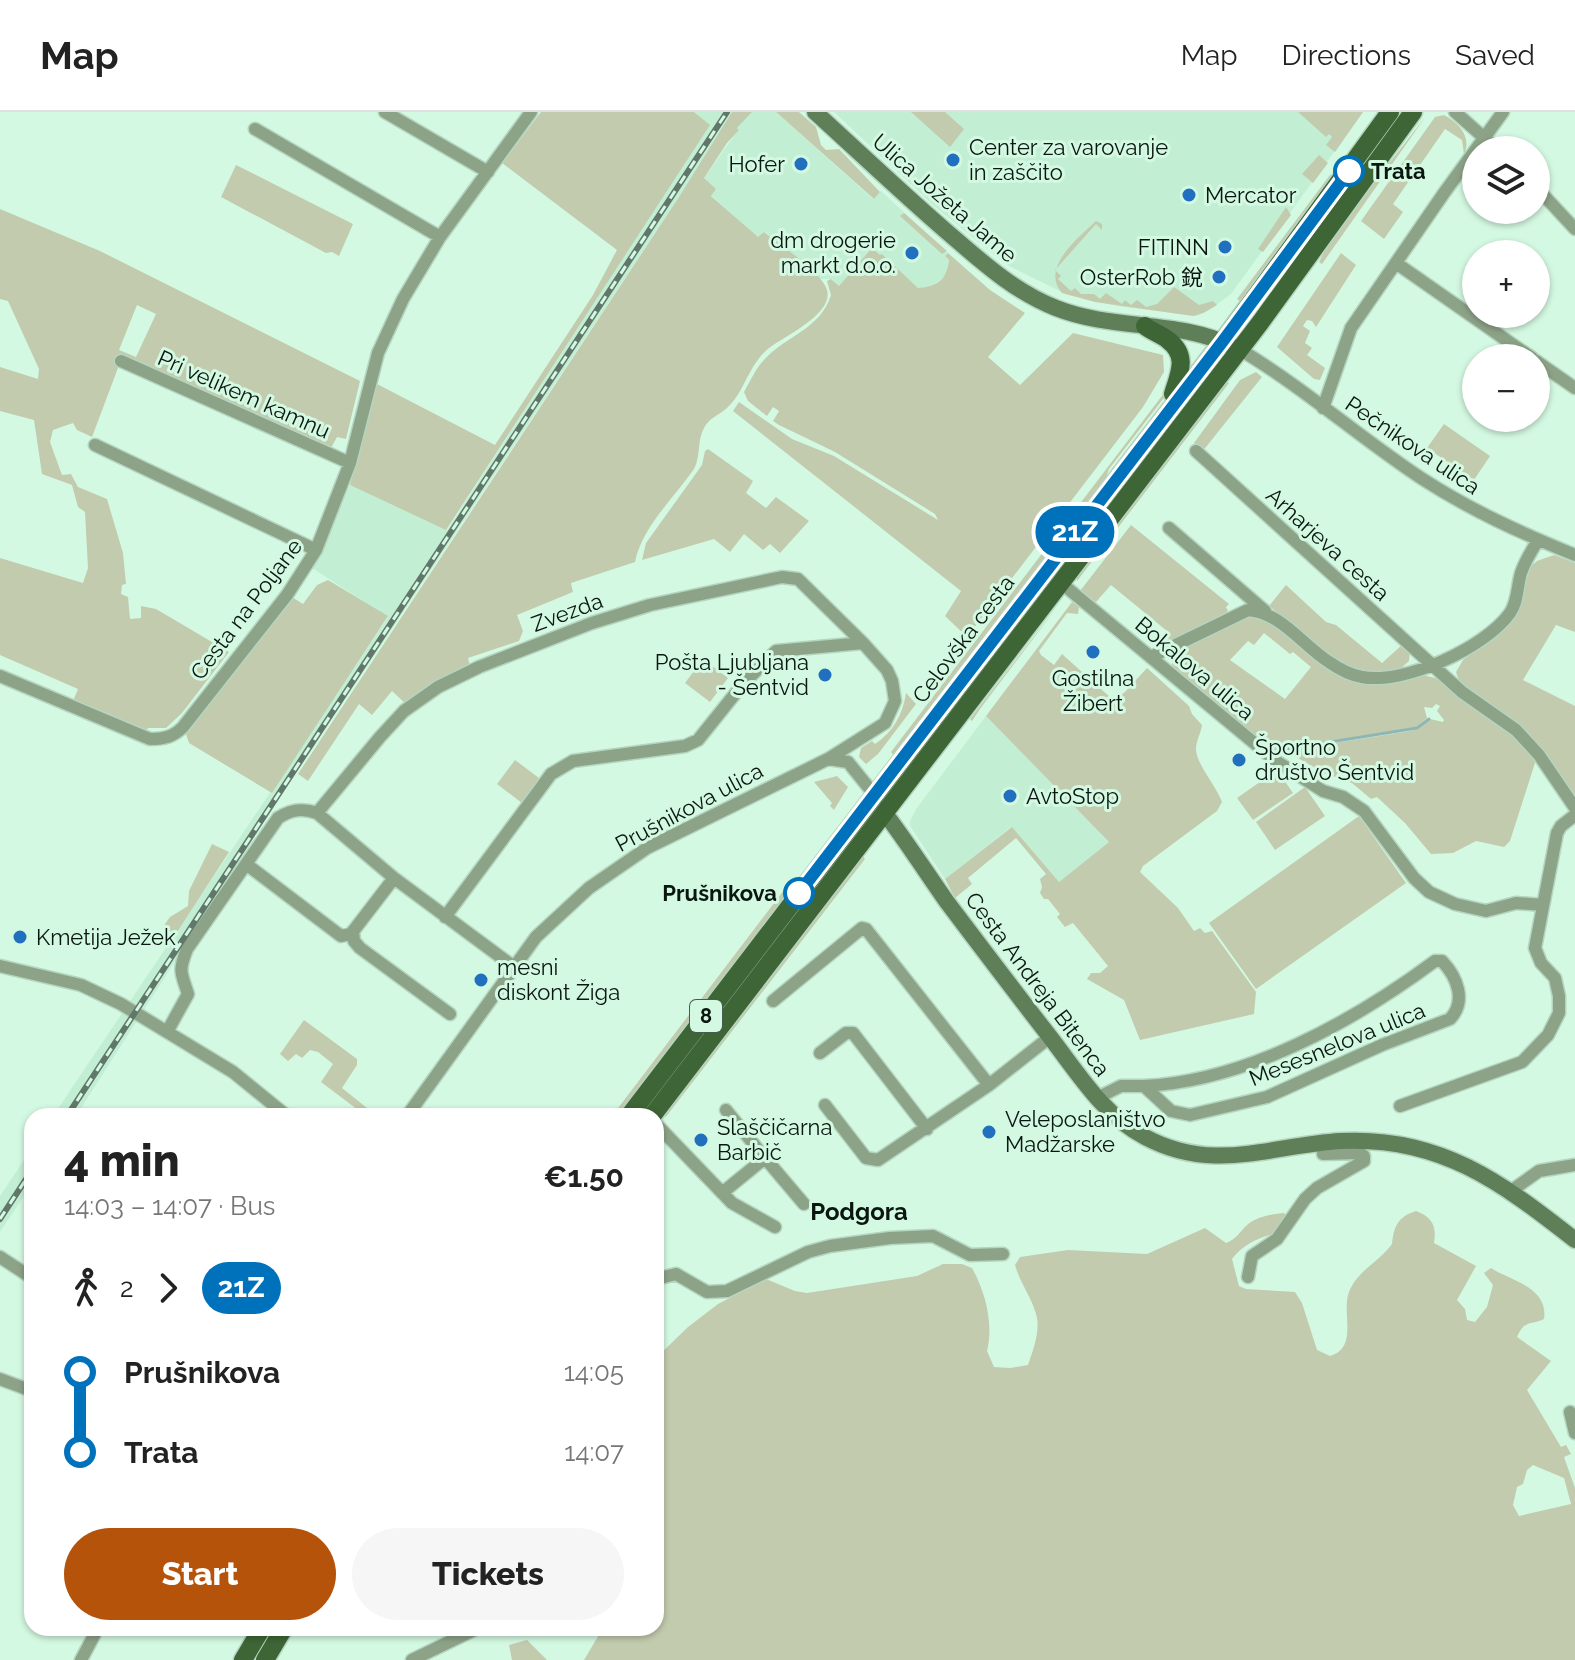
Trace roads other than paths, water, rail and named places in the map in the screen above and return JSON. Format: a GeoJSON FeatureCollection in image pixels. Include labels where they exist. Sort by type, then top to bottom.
{"type":"FeatureCollection","features":[{"type":"Feature","properties":{"kind":"main road","name":"Celovška cesta"},"geometry":{"type":"LineString","coordinates":[[658,1108],[1060,582],[1231,345],[1390,112]]}},
{"type":"Feature","properties":{"kind":"main road","name":"Celovška cesta"},"geometry":{"type":"LineString","coordinates":[[635,1108],[1167,412],[1231,345],[1260,323],[1413,112]]}},
{"type":"Feature","properties":{"kind":"main road"},"geometry":{"type":"LineString","coordinates":[[1145,326],[1169,341],[1182,360],[1167,412]]}},
{"type":"Feature","properties":{"kind":"main road"},"geometry":{"type":"LineString","coordinates":[[243,1660],[257,1636]]}},
{"type":"Feature","properties":{"kind":"main road"},"geometry":{"type":"LineString","coordinates":[[265,1660],[279,1636]]}},
{"type":"Feature","properties":{"kind":"street"},"geometry":{"type":"LineString","coordinates":[[385,112],[488,172]]}},
{"type":"Feature","properties":{"kind":"street","name":"Cesta na Poljane"},"geometry":{"type":"LineString","coordinates":[[0,676],[144,736],[158,739],[174,735],[287,595],[316,550],[350,463],[378,353],[403,299],[440,237],[531,112]]}},
{"type":"Feature","properties":{"kind":"street","name":"Ulica Jožeta Jame"},"geometry":{"type":"LineString","coordinates":[[815,112],[900,192],[1000,277],[1057,309],[1088,319],[1183,329],[1231,345]]}},
{"type":"Feature","properties":{"kind":"street"},"geometry":{"type":"LineString","coordinates":[[1455,112],[1482,136]]}},
{"type":"Feature","properties":{"kind":"street"},"geometry":{"type":"LineString","coordinates":[[1485,136],[1503,112]]}},
{"type":"Feature","properties":{"kind":"street"},"geometry":{"type":"LineString","coordinates":[[255,129],[440,237]]}},
{"type":"Feature","properties":{"kind":"street"},"geometry":{"type":"LineString","coordinates":[[1323,408],[1351,328],[1462,169]]}},
{"type":"Feature","properties":{"kind":"street"},"geometry":{"type":"LineString","coordinates":[[1550,202],[1575,229]]}},
{"type":"Feature","properties":{"kind":"street"},"geometry":{"type":"LineString","coordinates":[[1396,263],[1512,344]]}},
{"type":"Feature","properties":{"kind":"street","name":"Pečnikova ulica"},"geometry":{"type":"LineString","coordinates":[[1231,345],[1455,499],[1491,520],[1575,555]]}},
{"type":"Feature","properties":{"kind":"street","name":"Pri velikem kamnu"},"geometry":{"type":"LineString","coordinates":[[121,361],[350,463]]}},
{"type":"Feature","properties":{"kind":"street"},"geometry":{"type":"LineString","coordinates":[[1550,370],[1575,388]]}},
{"type":"Feature","properties":{"kind":"street"},"geometry":{"type":"LineString","coordinates":[[95,445],[316,550]]}},
{"type":"Feature","properties":{"kind":"street","name":"Arharjeva cesta"},"geometry":{"type":"LineString","coordinates":[[1196,451],[1462,692],[1516,730],[1539,755],[1575,808]]}},
{"type":"Feature","properties":{"kind":"street"},"geometry":{"type":"LineString","coordinates":[[1169,528],[1320,656],[1340,670],[1361,677],[1385,677],[1434,666],[1474,644],[1503,622],[1513,610],[1524,566],[1538,540]]}},
{"type":"Feature","properties":{"kind":"street","name":"Zvezda"},"geometry":{"type":"LineString","coordinates":[[317,813],[404,711],[438,687],[479,667],[592,623],[663,602],[790,576],[798,579],[863,643],[887,670],[892,681],[895,701],[885,723],[828,759]]}},
{"type":"Feature","properties":{"kind":"street","name":"Bokalova ulica"},"geometry":{"type":"LineString","coordinates":[[1060,582],[1276,761],[1323,791],[1343,797],[1364,811],[1414,878],[1429,892],[1455,904],[1486,911],[1516,903],[1543,905]]}},
{"type":"Feature","properties":{"kind":"street"},"geometry":{"type":"LineString","coordinates":[[1151,657],[1238,614],[1248,610],[1265,611]]}},
{"type":"Feature","properties":{"kind":"street"},"geometry":{"type":"LineString","coordinates":[[445,917],[551,774],[563,766],[573,761],[685,746],[698,740],[743,684],[776,651],[863,643]]}},
{"type":"Feature","properties":{"kind":"street"},"geometry":{"type":"LineString","coordinates":[[828,759],[848,762],[875,793],[884,812]]}},
{"type":"Feature","properties":{"kind":"street","name":"Prušnikova ulica"},"geometry":{"type":"LineString","coordinates":[[413,1108],[514,967],[554,918],[589,888],[647,848],[828,759]]}},
{"type":"Feature","properties":{"kind":"street"},"geometry":{"type":"LineString","coordinates":[[167,1032],[188,994],[180,976],[187,949],[278,818],[305,809],[317,813],[394,878],[514,967]]}},
{"type":"Feature","properties":{"kind":"street","name":"Cesta Andreja Bitenca"},"geometry":{"type":"LineString","coordinates":[[884,812],[961,920],[1097,1098],[1117,1118],[1143,1136],[1191,1154],[1237,1156],[1325,1142],[1389,1142],[1430,1151],[1470,1166],[1511,1191],[1575,1240]]}},
{"type":"Feature","properties":{"kind":"street"},"geometry":{"type":"LineString","coordinates":[[1400,1106],[1522,1062],[1548,1035],[1559,1013],[1559,996],[1555,978],[1541,963],[1535,948],[1557,833],[1575,815]]}},
{"type":"Feature","properties":{"kind":"street"},"geometry":{"type":"LineString","coordinates":[[246,864],[346,937],[394,878]]}},
{"type":"Feature","properties":{"kind":"street"},"geometry":{"type":"LineString","coordinates":[[773,1001],[862,928],[866,929],[989,1085]]}},
{"type":"Feature","properties":{"kind":"street"},"geometry":{"type":"LineString","coordinates":[[353,931],[354,941],[360,948],[450,1014]]}},
{"type":"Feature","properties":{"kind":"street","name":"Mesesnelova ulica"},"geometry":{"type":"LineString","coordinates":[[1097,1098],[1121,1086],[1169,1083],[1258,1062],[1365,1009],[1435,961],[1442,961],[1456,983],[1460,999],[1458,1011],[1450,1019],[1382,1045],[1267,1097],[1180,1115],[1163,1105],[1144,1086]]}},
{"type":"Feature","properties":{"kind":"street"},"geometry":{"type":"LineString","coordinates":[[0,966],[81,985],[121,1004],[233,1072],[277,1108]]}},
{"type":"Feature","properties":{"kind":"street"},"geometry":{"type":"LineString","coordinates":[[820,1053],[846,1033],[853,1033],[927,1129]]}},
{"type":"Feature","properties":{"kind":"street"},"geometry":{"type":"LineString","coordinates":[[825,1105],[866,1158],[878,1160],[989,1085],[1050,1037]]}},
{"type":"Feature","properties":{"kind":"street"},"geometry":{"type":"LineString","coordinates":[[726,1110],[804,1204]]}},
{"type":"Feature","properties":{"kind":"street"},"geometry":{"type":"LineString","coordinates":[[664,1132],[732,1203],[775,1227]]}},
{"type":"Feature","properties":{"kind":"street"},"geometry":{"type":"LineString","coordinates":[[1248,1277],[1252,1256],[1277,1239],[1305,1199],[1334,1177],[1364,1161],[1360,1153],[1323,1154],[1325,1142]]}},
{"type":"Feature","properties":{"kind":"street"},"geometry":{"type":"LineString","coordinates":[[722,1193],[765,1158]]}},
{"type":"Feature","properties":{"kind":"street"},"geometry":{"type":"LineString","coordinates":[[1511,1191],[1539,1171],[1575,1165]]}},
{"type":"Feature","properties":{"kind":"street"},"geometry":{"type":"LineString","coordinates":[[664,1276],[676,1274],[707,1292],[727,1291],[808,1252],[890,1238],[933,1236],[970,1255],[1003,1254]]}},
{"type":"Feature","properties":{"kind":"street"},"geometry":{"type":"LineString","coordinates":[[0,1257],[24,1273]]}},
{"type":"Feature","properties":{"kind":"street"},"geometry":{"type":"LineString","coordinates":[[0,1379],[24,1388]]}},
{"type":"Feature","properties":{"kind":"street"},"geometry":{"type":"LineString","coordinates":[[1570,1412],[1575,1433]]}},
{"type":"Feature","properties":{"kind":"street"},"geometry":{"type":"LineString","coordinates":[[81,1660],[94,1636]]}},
{"type":"Feature","properties":{"kind":"street"},"geometry":{"type":"LineString","coordinates":[[412,1660],[462,1636]]}},
{"type":"Feature","properties":{"kind":"waterway"},"geometry":{"type":"LineString","coordinates":[[1287,749],[1417,728],[1429,719]]}},
{"type":"Feature","properties":{"kind":"railway"},"geometry":{"type":"LineString","coordinates":[[72,1108],[727,112]]}},
{"type":"Feature","properties":{"kind":"railway"},"geometry":{"type":"LineString","coordinates":[[0,1219],[24,1182]]}},
{"type":"Feature","properties":{"kind":"place","name":"Center za varovanje in zaščito"},"geometry":{"type":"Point","coordinates":[953,160]}},
{"type":"Feature","properties":{"kind":"place","name":"Hofer"},"geometry":{"type":"Point","coordinates":[801,164]}},
{"type":"Feature","properties":{"kind":"place","name":"Trata"},"geometry":{"type":"Point","coordinates":[1349,171]}},
{"type":"Feature","properties":{"kind":"place","name":"Mercator"},"geometry":{"type":"Point","coordinates":[1189,195]}},
{"type":"Feature","properties":{"kind":"place","name":"FITINN"},"geometry":{"type":"Point","coordinates":[1225,247]}},
{"type":"Feature","properties":{"kind":"place","name":"dm drogerie markt d.o.o."},"geometry":{"type":"Point","coordinates":[912,253]}},
{"type":"Feature","properties":{"kind":"place","name":"OsterRob 銳"},"geometry":{"type":"Point","coordinates":[1219,277]}},
{"type":"Feature","properties":{"kind":"place","name":"Gostilna Žibert"},"geometry":{"type":"Point","coordinates":[1093,652]}},
{"type":"Feature","properties":{"kind":"place","name":"Pošta Ljubljana - Šentvid"},"geometry":{"type":"Point","coordinates":[825,675]}},
{"type":"Feature","properties":{"kind":"place","name":"Športno društvo Šentvid"},"geometry":{"type":"Point","coordinates":[1239,760]}},
{"type":"Feature","properties":{"kind":"place","name":"AvtoStop"},"geometry":{"type":"Point","coordinates":[1010,796]}},
{"type":"Feature","properties":{"kind":"place","name":"Prušnikova"},"geometry":{"type":"Point","coordinates":[799,893]}},
{"type":"Feature","properties":{"kind":"place","name":"Kmetija Ježek"},"geometry":{"type":"Point","coordinates":[20,937]}},
{"type":"Feature","properties":{"kind":"place","name":"mesni diskont Žiga"},"geometry":{"type":"Point","coordinates":[481,980]}},
{"type":"Feature","properties":{"kind":"place","name":"Veleposlaništvo Madžarske"},"geometry":{"type":"Point","coordinates":[989,1132]}},
{"type":"Feature","properties":{"kind":"place","name":"Slaščičarna Barbič"},"geometry":{"type":"Point","coordinates":[701,1140]}},
{"type":"Feature","properties":{"kind":"district","name":"Podgora"},"geometry":{"type":"Point","coordinates":[859,1211]}}]}
